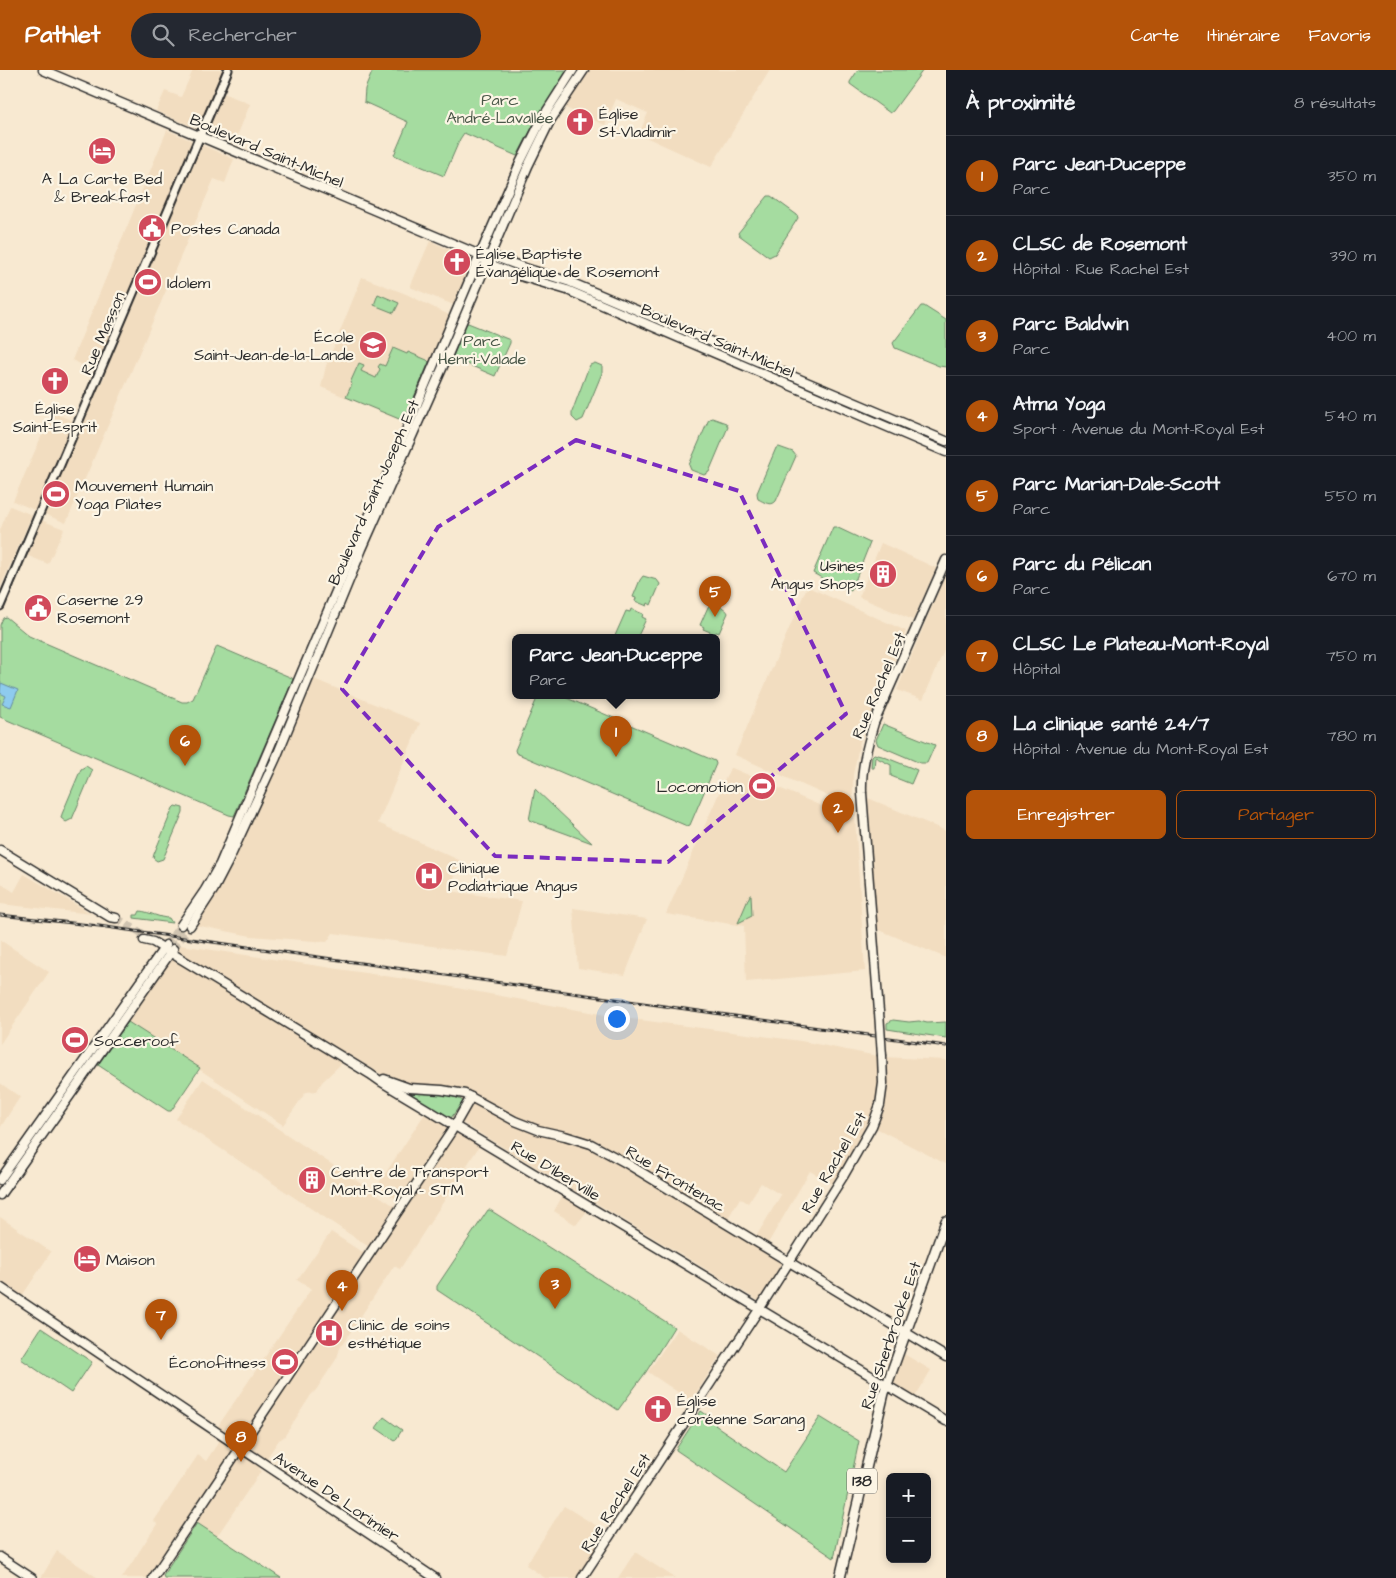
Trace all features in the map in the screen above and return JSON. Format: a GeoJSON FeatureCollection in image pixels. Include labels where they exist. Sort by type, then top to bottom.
{"type":"FeatureCollection","features":[{"type":"Feature","properties":{"kind":"main road","name":"Boulevard Saint-Michel"},"geometry":{"type":"LineString","coordinates":[[43,70],[480,255],[517,275],[567,290],[946,452]]}},
{"type":"Feature","properties":{"kind":"main road","name":"Boulevard Saint-Joseph Est"},"geometry":{"type":"LineString","coordinates":[[181,924],[205,890],[220,864],[516,172],[542,118],[573,70]]}},
{"type":"Feature","properties":{"kind":"main road","name":"Boulevard Saint-Joseph Est"},"geometry":{"type":"LineString","coordinates":[[190,926],[228,864],[276,758],[346,587],[512,202],[550,121],[584,70]]}},
{"type":"Feature","properties":{"kind":"main road","name":"Boulevard Saint-Michel"},"geometry":{"type":"LineString","coordinates":[[488,259],[570,282],[946,441]]}},
{"type":"Feature","properties":{"kind":"main road","name":"Rue Rachel Est"},"geometry":{"type":"LineString","coordinates":[[582,1578],[789,1263],[844,1175],[876,1116],[883,1095],[882,1056],[862,793],[863,766],[874,723],[946,560]]}},
{"type":"Feature","properties":{"kind":"main road"},"geometry":{"type":"LineString","coordinates":[[0,850],[113,918]]}},
{"type":"Feature","properties":{"kind":"main road","name":"Rue D'Iberville"},"geometry":{"type":"LineString","coordinates":[[149,940],[168,949],[380,1081],[946,1421]]}},
{"type":"Feature","properties":{"kind":"main road"},"geometry":{"type":"LineString","coordinates":[[0,1180],[168,949]]}},
{"type":"Feature","properties":{"kind":"main road"},"geometry":{"type":"LineString","coordinates":[[0,1195],[168,949]]}},
{"type":"Feature","properties":{"kind":"main road","name":"Rue Frontenac"},"geometry":{"type":"LineString","coordinates":[[370,1074],[400,1086],[453,1091],[538,1130],[591,1144],[626,1163],[946,1357]]}},
{"type":"Feature","properties":{"kind":"main road"},"geometry":{"type":"LineString","coordinates":[[153,1578],[455,1126],[471,1098]]}},
{"type":"Feature","properties":{"kind":"main road","name":"Rue Sherbrooke Est"},"geometry":{"type":"LineString","coordinates":[[840,1578],[886,1385],[946,1221]]}},
{"type":"Feature","properties":{"kind":"main road","name":"Avenue De Lorimier"},"geometry":{"type":"LineString","coordinates":[[0,1287],[435,1578]]}},
{"type":"Feature","properties":{"kind":"main road"},"geometry":{"type":"LineString","coordinates":[[0,1557],[32,1578]]}},
{"type":"Feature","properties":{"kind":"street","name":"Rue Masson"},"geometry":{"type":"LineString","coordinates":[[0,606],[228,70]]}},
{"type":"Feature","properties":{"kind":"highlighted area"},"geometry":{"type":"Polygon","coordinates":[[[576,440],[739,491],[846,714],[668,862],[495,856],[342,689],[438,527],[576,440]]]}},
{"type":"Feature","properties":{"kind":"shaded area"},"geometry":{"type":"Polygon","coordinates":[[[193,70],[223,70],[216,90],[250,104],[234,144],[156,111],[165,91],[181,97],[193,70]]]}},
{"type":"Feature","properties":{"kind":"shaded area"},"geometry":{"type":"Polygon","coordinates":[[[588,70],[770,70],[711,167],[639,134],[648,113],[616,99],[605,125],[563,107],[588,70]]]}},
{"type":"Feature","properties":{"kind":"shaded area"},"geometry":{"type":"Polygon","coordinates":[[[167,130],[234,159],[225,183],[214,179],[66,523],[13,501],[52,412],[78,423],[105,376],[72,360],[167,130]]]}},
{"type":"Feature","properties":{"kind":"shaded area"},"geometry":{"type":"Polygon","coordinates":[[[430,241],[475,261],[456,306],[410,287],[430,241]]]}},
{"type":"Feature","properties":{"kind":"shaded area","name":"École Saint-Jean-de-la-Lande"},"geometry":{"type":"Polygon","coordinates":[[[362,277],[406,294],[449,315],[404,422],[321,387],[326,366],[362,277]]]}},
{"type":"Feature","properties":{"kind":"shaded area"},"geometry":{"type":"Polygon","coordinates":[[[10,506],[32,515],[0,588],[0,530],[10,506]]]}},
{"type":"Feature","properties":{"kind":"shaded area"},"geometry":{"type":"Polygon","coordinates":[[[41,520],[64,529],[48,564],[26,555],[41,520]]]}},
{"type":"Feature","properties":{"kind":"shaded area"},"geometry":{"type":"Polygon","coordinates":[[[881,543],[936,568],[913,620],[859,597],[881,543]]]}},
{"type":"Feature","properties":{"kind":"shaded area"},"geometry":{"type":"Polygon","coordinates":[[[944,578],[946,579],[946,646],[923,700],[897,690],[944,578]]]}},
{"type":"Feature","properties":{"kind":"shaded area"},"geometry":{"type":"Polygon","coordinates":[[[808,587],[906,631],[860,741],[853,775],[853,798],[850,802],[839,801],[735,755],[808,587]]]}},
{"type":"Feature","properties":{"kind":"shaded area"},"geometry":{"type":"Polygon","coordinates":[[[309,677],[420,723],[378,823],[461,861],[449,891],[522,901],[507,956],[333,933],[327,942],[251,936],[195,925],[229,865],[309,677]]]}},
{"type":"Feature","properties":{"kind":"shaded area"},"geometry":{"type":"Polygon","coordinates":[[[730,768],[845,816],[855,818],[865,971],[746,982],[744,926],[666,914],[730,768]]]}},
{"type":"Feature","properties":{"kind":"shaded area"},"geometry":{"type":"Polygon","coordinates":[[[868,798],[946,831],[946,958],[877,929],[868,798]]]}},
{"type":"Feature","properties":{"kind":"shaded area"},"geometry":{"type":"Polygon","coordinates":[[[24,874],[92,914],[0,904],[0,883],[14,892],[24,874]]]}},
{"type":"Feature","properties":{"kind":"shaded area"},"geometry":{"type":"Polygon","coordinates":[[[573,908],[647,919],[625,975],[578,968],[573,908]]]}},
{"type":"Feature","properties":{"kind":"shaded area"},"geometry":{"type":"Polygon","coordinates":[[[0,940],[49,972],[0,1044],[0,940]]]}},
{"type":"Feature","properties":{"kind":"shaded area"},"geometry":{"type":"Polygon","coordinates":[[[180,945],[418,981],[617,1017],[801,1041],[882,1057],[946,1060],[946,1164],[872,1126],[837,1187],[810,1171],[763,1250],[784,1263],[759,1301],[348,1054],[342,1063],[322,1082],[317,1091],[306,1092],[283,1125],[128,1022],[180,945]],[[761,1183],[748,1203],[740,1198],[725,1223],[754,1240],[781,1195],[761,1183]]]}},
{"type":"Feature","properties":{"kind":"shaded area"},"geometry":{"type":"Polygon","coordinates":[[[203,1079],[396,1207],[369,1247],[176,1119],[203,1079]]]}},
{"type":"Feature","properties":{"kind":"shaded area"},"geometry":{"type":"Polygon","coordinates":[[[0,1083],[20,1097],[0,1128],[0,1083]]]}},
{"type":"Feature","properties":{"kind":"shaded area"},"geometry":{"type":"Polygon","coordinates":[[[426,1112],[480,1145],[400,1269],[394,1266],[340,1348],[337,1358],[284,1437],[279,1440],[259,1469],[261,1471],[217,1536],[189,1518],[150,1578],[122,1578],[157,1524],[154,1521],[198,1455],[206,1461],[222,1437],[214,1432],[311,1289],[297,1280],[331,1232],[371,1258],[407,1206],[377,1186],[426,1112]]]}},
{"type":"Feature","properties":{"kind":"shaded area"},"geometry":{"type":"Polygon","coordinates":[[[563,1195],[588,1210],[576,1225],[554,1211],[563,1195]]]}},
{"type":"Feature","properties":{"kind":"shaded area"},"geometry":{"type":"Polygon","coordinates":[[[0,1217],[51,1252],[22,1296],[0,1282],[0,1217]]]}},
{"type":"Feature","properties":{"kind":"shaded area"},"geometry":{"type":"Polygon","coordinates":[[[677,1329],[720,1356],[691,1401],[648,1372],[677,1329]]]}},
{"type":"Feature","properties":{"kind":"shaded area"},"geometry":{"type":"Polygon","coordinates":[[[904,1354],[931,1370],[915,1397],[893,1385],[904,1354]]]}},
{"type":"Feature","properties":{"kind":"shaded area"},"geometry":{"type":"Polygon","coordinates":[[[564,1506],[610,1534],[582,1578],[545,1578],[526,1565],[564,1506]]]}},
{"type":"Feature","properties":{"kind":"shaded area"},"geometry":{"type":"Polygon","coordinates":[[[57,1551],[98,1578],[41,1578],[57,1551]]]}},
{"type":"Feature","properties":{"kind":"shaded area"},"geometry":{"type":"Polygon","coordinates":[[[635,1552],[675,1578],[618,1578],[635,1552]]]}},
{"type":"Feature","properties":{"kind":"green space","name":"Parc André-Lavallée"},"geometry":{"type":"Polygon","coordinates":[[[373,70],[567,70],[536,120],[517,156],[464,133],[444,176],[394,155],[408,122],[364,102],[365,89],[373,70]]]}},
{"type":"Feature","properties":{"kind":"green space"},"geometry":{"type":"Polygon","coordinates":[[[858,70],[923,70],[890,113],[850,84],[858,70]]]}},
{"type":"Feature","properties":{"kind":"green space"},"geometry":{"type":"Polygon","coordinates":[[[768,196],[771,196],[797,215],[798,218],[775,254],[769,257],[738,233],[768,196]]]}},
{"type":"Feature","properties":{"kind":"green space"},"geometry":{"type":"Polygon","coordinates":[[[378,294],[399,303],[394,313],[374,305],[378,294]]]}},
{"type":"Feature","properties":{"kind":"green space"},"geometry":{"type":"Polygon","coordinates":[[[921,306],[946,320],[946,367],[939,366],[895,348],[893,343],[921,306]]]}},
{"type":"Feature","properties":{"kind":"green space","name":"Parc Henri-Valade"},"geometry":{"type":"Polygon","coordinates":[[[468,323],[510,340],[495,376],[453,358],[468,323]]]}},
{"type":"Feature","properties":{"kind":"green space"},"geometry":{"type":"Polygon","coordinates":[[[393,348],[407,354],[408,352],[429,362],[404,421],[346,397],[359,363],[364,365],[361,371],[376,378],[380,369],[378,367],[380,364],[385,366],[393,348]]]}},
{"type":"Feature","properties":{"kind":"green space"},"geometry":{"type":"Polygon","coordinates":[[[595,363],[602,366],[602,373],[583,419],[577,422],[572,417],[572,412],[588,369],[590,365],[595,363]]]}},
{"type":"Feature","properties":{"kind":"green space"},"geometry":{"type":"Polygon","coordinates":[[[712,418],[726,423],[728,427],[709,472],[704,475],[691,470],[689,465],[709,419],[712,418]]]}},
{"type":"Feature","properties":{"kind":"green space"},"geometry":{"type":"Polygon","coordinates":[[[779,447],[793,452],[796,456],[776,501],[772,504],[758,499],[757,493],[776,448],[779,447]]]}},
{"type":"Feature","properties":{"kind":"green space"},"geometry":{"type":"Polygon","coordinates":[[[833,527],[870,543],[851,591],[813,573],[833,527]]]}},
{"type":"Feature","properties":{"kind":"green space"},"geometry":{"type":"Polygon","coordinates":[[[643,576],[657,580],[660,584],[651,605],[648,603],[647,606],[635,601],[636,598],[633,597],[643,576]]]}},
{"type":"Feature","properties":{"kind":"green space"},"geometry":{"type":"Polygon","coordinates":[[[711,604],[725,609],[728,613],[719,633],[716,632],[715,634],[703,629],[704,627],[700,625],[711,604]]]}},
{"type":"Feature","properties":{"kind":"green space"},"geometry":{"type":"Polygon","coordinates":[[[631,609],[643,614],[642,617],[646,619],[639,634],[616,634],[626,611],[630,612],[631,609]]]}},
{"type":"Feature","properties":{"kind":"green space"},"geometry":{"type":"Polygon","coordinates":[[[6,617],[29,636],[182,702],[193,699],[217,646],[292,678],[293,680],[234,816],[0,717],[0,625],[3,618],[6,617]]]}},
{"type":"Feature","properties":{"kind":"green space"},"geometry":{"type":"Polygon","coordinates":[[[537,699],[569,699],[715,761],[716,764],[690,825],[687,826],[516,753],[515,750],[537,699]]]}},
{"type":"Feature","properties":{"kind":"green space"},"geometry":{"type":"Polygon","coordinates":[[[883,724],[935,745],[927,763],[920,763],[878,745],[876,740],[883,724]]]}},
{"type":"Feature","properties":{"kind":"green space"},"geometry":{"type":"Polygon","coordinates":[[[874,754],[917,770],[911,784],[891,776],[891,765],[875,757],[874,768],[871,768],[872,756],[874,754]]]}},
{"type":"Feature","properties":{"kind":"green space"},"geometry":{"type":"Polygon","coordinates":[[[86,766],[92,770],[91,774],[72,819],[66,822],[61,818],[62,814],[81,769],[86,766]]]}},
{"type":"Feature","properties":{"kind":"green space"},"geometry":{"type":"Polygon","coordinates":[[[535,789],[592,843],[529,820],[535,789]]]}},
{"type":"Feature","properties":{"kind":"green space"},"geometry":{"type":"Polygon","coordinates":[[[175,806],[183,808],[183,812],[163,859],[157,861],[153,858],[154,854],[175,806]]]}},
{"type":"Feature","properties":{"kind":"green space"},"geometry":{"type":"Polygon","coordinates":[[[750,895],[752,916],[738,923],[750,895]]]}},
{"type":"Feature","properties":{"kind":"green space"},"geometry":{"type":"Polygon","coordinates":[[[140,911],[169,918],[172,923],[134,918],[134,915],[138,915],[140,911]]]}},
{"type":"Feature","properties":{"kind":"green space"},"geometry":{"type":"Polygon","coordinates":[[[893,1020],[927,1023],[946,1022],[946,1038],[887,1029],[887,1023],[893,1020]]]}},
{"type":"Feature","properties":{"kind":"green space"},"geometry":{"type":"Polygon","coordinates":[[[128,1022],[200,1068],[171,1111],[168,1111],[98,1065],[128,1022]]]}},
{"type":"Feature","properties":{"kind":"green space"},"geometry":{"type":"Polygon","coordinates":[[[406,1093],[451,1096],[463,1101],[451,1118],[406,1093]]]}},
{"type":"Feature","properties":{"kind":"green space"},"geometry":{"type":"Polygon","coordinates":[[[488,1210],[674,1327],[646,1372],[618,1410],[437,1290],[437,1286],[488,1210]]]}},
{"type":"Feature","properties":{"kind":"green space"},"geometry":{"type":"Polygon","coordinates":[[[41,1328],[92,1362],[71,1393],[21,1359],[41,1328]]]}},
{"type":"Feature","properties":{"kind":"green space"},"geometry":{"type":"Polygon","coordinates":[[[701,1411],[717,1422],[715,1425],[784,1472],[820,1417],[859,1441],[834,1558],[676,1450],[701,1411]]]}},
{"type":"Feature","properties":{"kind":"green space"},"geometry":{"type":"Polygon","coordinates":[[[384,1417],[402,1430],[395,1441],[376,1428],[384,1417]]]}},
{"type":"Feature","properties":{"kind":"green space"},"geometry":{"type":"Polygon","coordinates":[[[197,1523],[281,1578],[164,1578],[163,1575],[197,1523]]]}},
{"type":"Feature","properties":{"kind":"water"},"geometry":{"type":"Polygon","coordinates":[[[1,683],[18,690],[11,707],[2,704],[6,696],[0,693],[1,683]]]}},
{"type":"Feature","properties":{"kind":"tunnel"},"geometry":{"type":"LineString","coordinates":[[116,918],[150,938]]}},
{"type":"Feature","properties":{"kind":"tunnel"},"geometry":{"type":"LineString","coordinates":[[166,945],[181,925]]}},
{"type":"Feature","properties":{"kind":"tunnel"},"geometry":{"type":"LineString","coordinates":[[173,949],[190,926]]}},
{"type":"Feature","properties":{"kind":"railway"},"geometry":{"type":"LineString","coordinates":[[0,915],[99,926],[946,1046]]}},
{"type":"Feature","properties":{"kind":"place","name":"Église St-Vladimir"},"geometry":{"type":"Point","coordinates":[580,122]}},
{"type":"Feature","properties":{"kind":"place","name":"A La Carte Bed & Breakfast"},"geometry":{"type":"Point","coordinates":[102,151]}},
{"type":"Feature","properties":{"kind":"place","name":"Postes Canada"},"geometry":{"type":"Point","coordinates":[152,228]}},
{"type":"Feature","properties":{"kind":"place","name":"Église Baptiste Évangélique de Rosemont"},"geometry":{"type":"Point","coordinates":[457,262]}},
{"type":"Feature","properties":{"kind":"place","name":"Idolem"},"geometry":{"type":"Point","coordinates":[148,282]}},
{"type":"Feature","properties":{"kind":"place","name":"École Saint-Jean-de-la-Lande"},"geometry":{"type":"Point","coordinates":[373,345]}},
{"type":"Feature","properties":{"kind":"place","name":"Église Saint-Esprit"},"geometry":{"type":"Point","coordinates":[55,381]}},
{"type":"Feature","properties":{"kind":"place","name":"Mouvement Humain Yoga Pilates"},"geometry":{"type":"Point","coordinates":[56,494]}},
{"type":"Feature","properties":{"kind":"place","name":"Usines Angus Shops"},"geometry":{"type":"Point","coordinates":[883,574]}},
{"type":"Feature","properties":{"kind":"place","name":"Caserne 29 Rosemont"},"geometry":{"type":"Point","coordinates":[38,608]}},
{"type":"Feature","properties":{"kind":"place","name":"Parc Marian-Dale-Scott"},"geometry":{"type":"Point","coordinates":[715,617]}},
{"type":"Feature","properties":{"kind":"place","name":"Parc Jean-Duceppe"},"geometry":{"type":"Point","coordinates":[616,757]}},
{"type":"Feature","properties":{"kind":"place","name":"Parc du Pélican"},"geometry":{"type":"Point","coordinates":[185,766]}},
{"type":"Feature","properties":{"kind":"place","name":"Locomotion"},"geometry":{"type":"Point","coordinates":[762,786]}},
{"type":"Feature","properties":{"kind":"place","name":"CLSC de Rosemont"},"geometry":{"type":"Point","coordinates":[838,833]}},
{"type":"Feature","properties":{"kind":"place","name":"Clinique Podiatrique Angus"},"geometry":{"type":"Point","coordinates":[429,876]}},
{"type":"Feature","properties":{"kind":"place","name":"Socceroof"},"geometry":{"type":"Point","coordinates":[75,1040]}},
{"type":"Feature","properties":{"kind":"place","name":"Centre de Transport Mont-Royal - STM"},"geometry":{"type":"Point","coordinates":[312,1180]}},
{"type":"Feature","properties":{"kind":"place","name":"Maison"},"geometry":{"type":"Point","coordinates":[87,1259]}},
{"type":"Feature","properties":{"kind":"place","name":"Parc Baldwin"},"geometry":{"type":"Point","coordinates":[555,1309]}},
{"type":"Feature","properties":{"kind":"place","name":"Atma Yoga"},"geometry":{"type":"Point","coordinates":[342,1311]}},
{"type":"Feature","properties":{"kind":"place","name":"Clinic de soins esthétique"},"geometry":{"type":"Point","coordinates":[329,1333]}},
{"type":"Feature","properties":{"kind":"place","name":"CLSC Le Plateau-Mont-Royal"},"geometry":{"type":"Point","coordinates":[161,1340]}},
{"type":"Feature","properties":{"kind":"place","name":"Éconofitness"},"geometry":{"type":"Point","coordinates":[285,1362]}},
{"type":"Feature","properties":{"kind":"place","name":"Église coréenne Sarang"},"geometry":{"type":"Point","coordinates":[658,1409]}},
{"type":"Feature","properties":{"kind":"place","name":"La clinique santé 24/7"},"geometry":{"type":"Point","coordinates":[241,1462]}}]}
